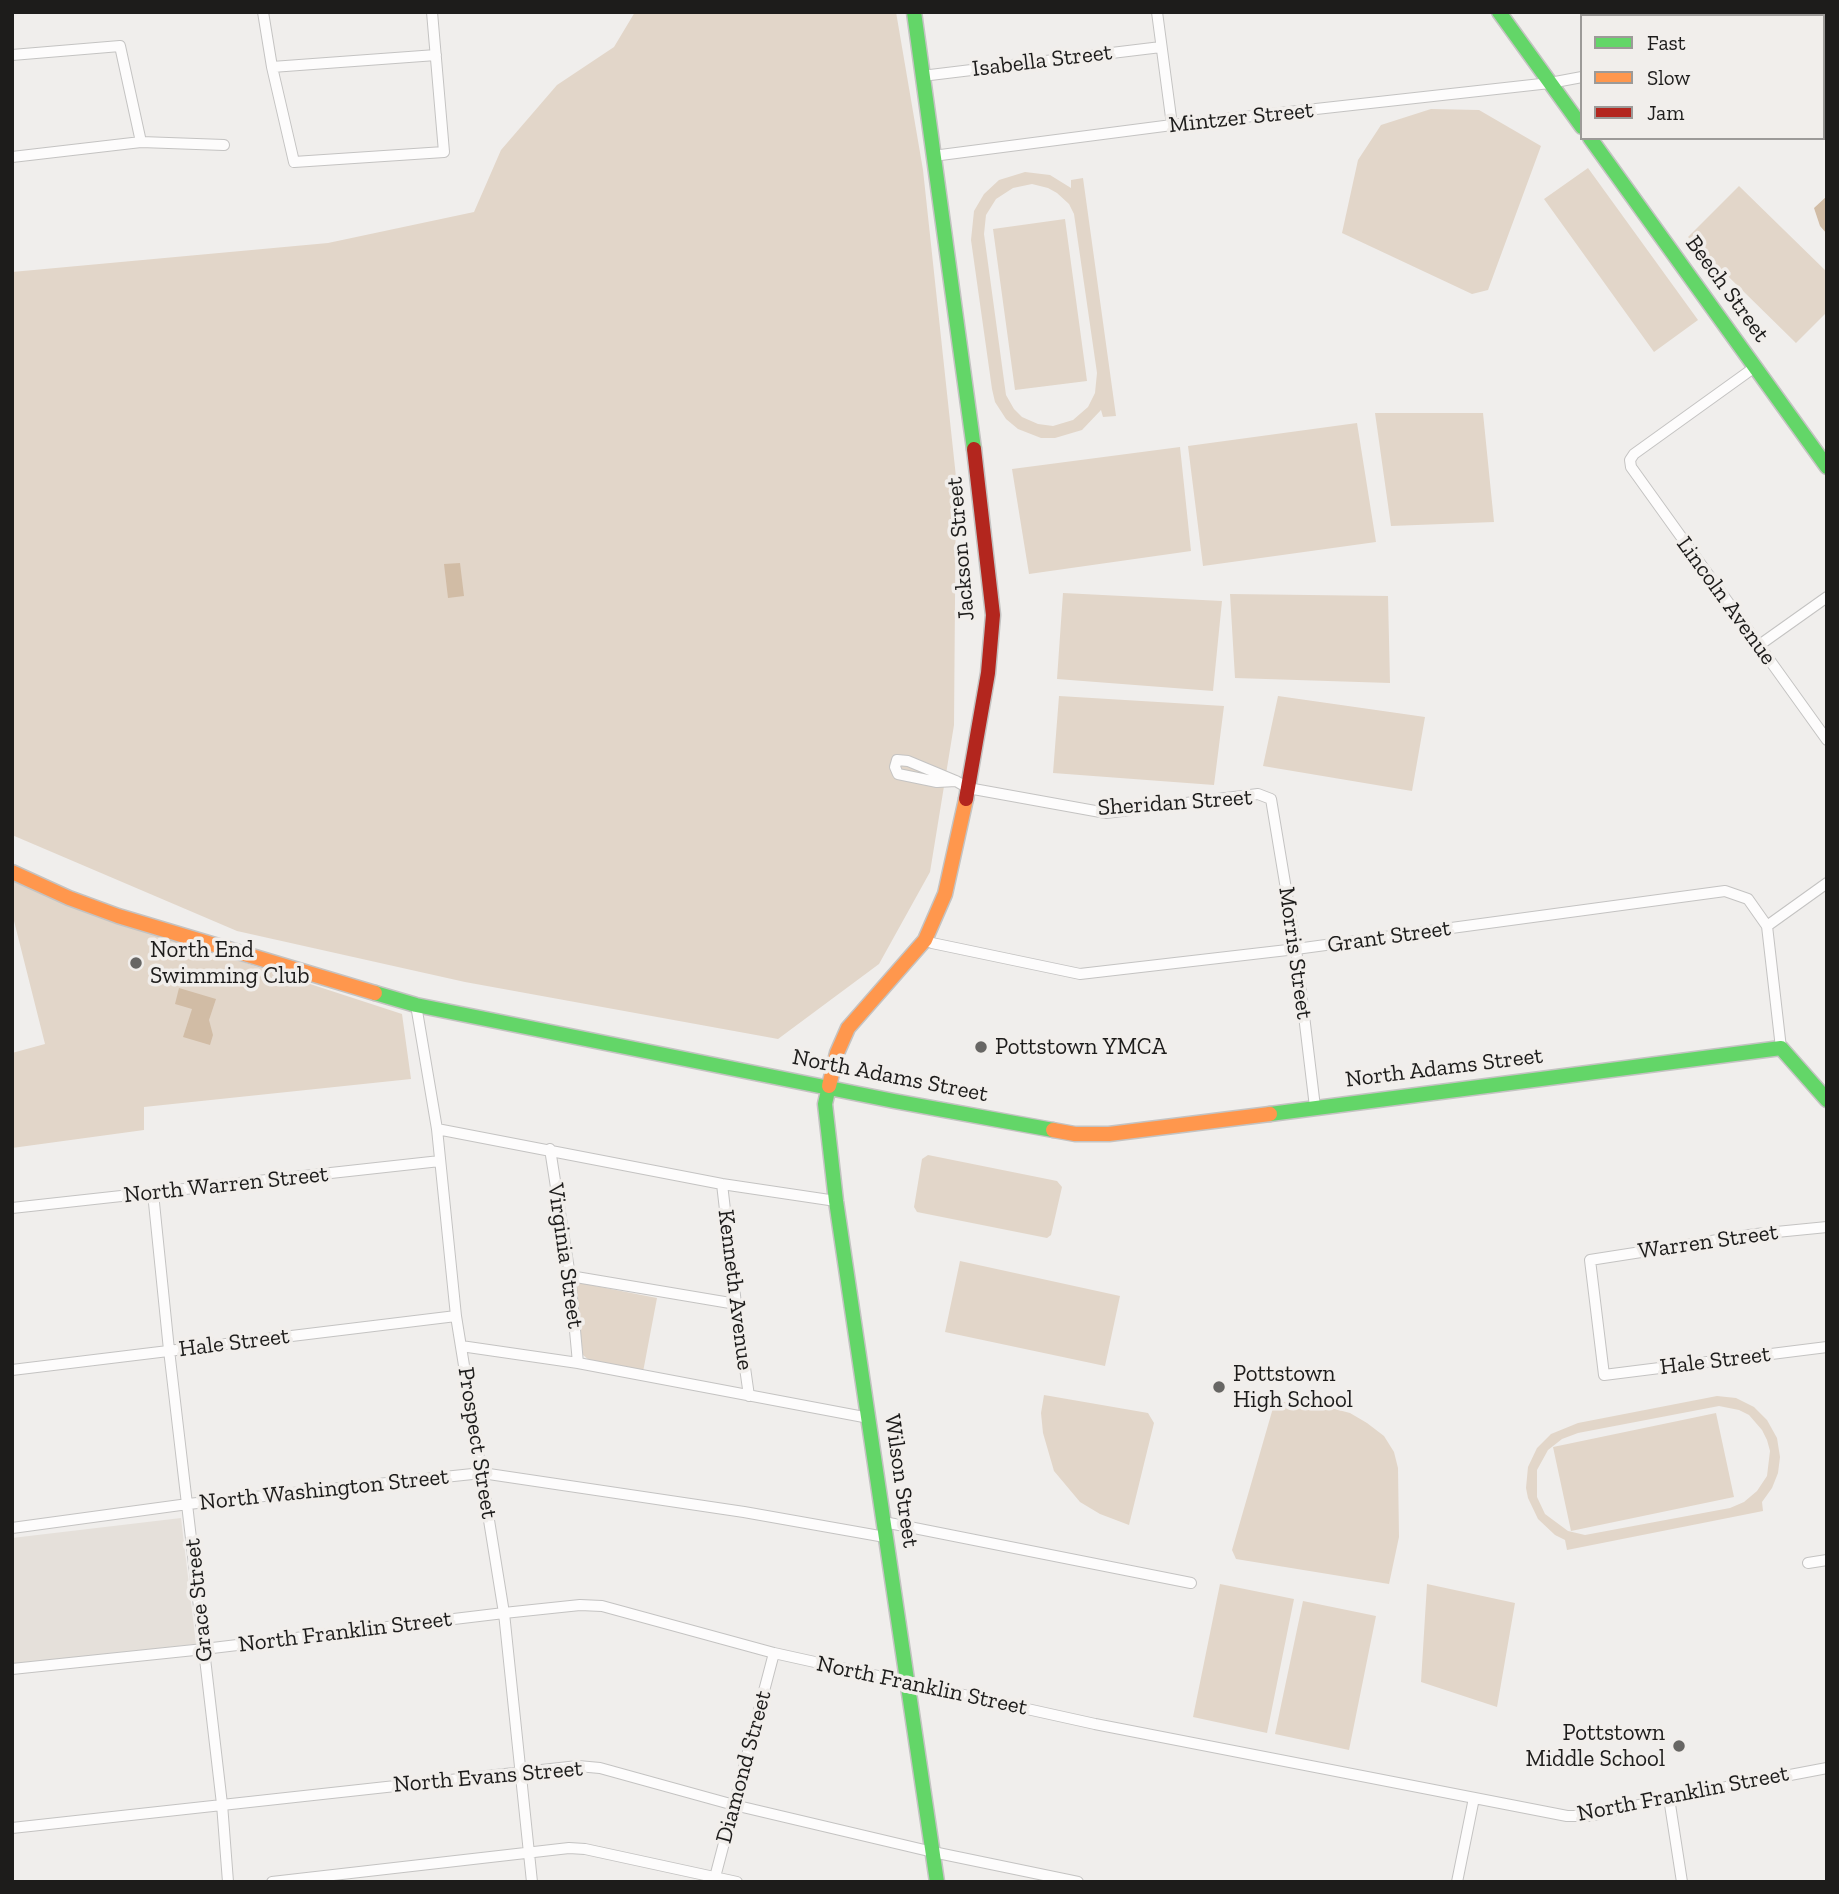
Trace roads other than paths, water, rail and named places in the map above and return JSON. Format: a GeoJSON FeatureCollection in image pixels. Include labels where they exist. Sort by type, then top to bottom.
{"type":"FeatureCollection","features":[{"type":"Feature","properties":{"kind":"street"},"geometry":{"type":"LineString","coordinates":[[263,12],[272,67],[294,162],[444,152],[432,12]]}},
{"type":"Feature","properties":{"kind":"street","name":"Jackson Street"},"geometry":{"type":"LineString","coordinates":[[828,1087],[837,1054],[853,1020],[909,961],[925,940],[945,894],[962,784],[988,673],[993,615],[976,462],[914,12]]}},
{"type":"Feature","properties":{"kind":"street"},"geometry":{"type":"LineString","coordinates":[[1157,12],[1171,125]]}},
{"type":"Feature","properties":{"kind":"street"},"geometry":{"type":"LineString","coordinates":[[1499,12],[1580,124]]}},
{"type":"Feature","properties":{"kind":"street"},"geometry":{"type":"LineString","coordinates":[[12,55],[120,46],[141,142]]}},
{"type":"Feature","properties":{"kind":"street","name":"Isabella Street"},"geometry":{"type":"LineString","coordinates":[[922,76],[1161,47]]}},
{"type":"Feature","properties":{"kind":"street"},"geometry":{"type":"LineString","coordinates":[[272,67],[436,55]]}},
{"type":"Feature","properties":{"kind":"street","name":"Mintzer Street"},"geometry":{"type":"LineString","coordinates":[[933,156],[1580,77]]}},
{"type":"Feature","properties":{"kind":"street","name":"Beech Street"},"geometry":{"type":"LineString","coordinates":[[1591,140],[1827,467]]}},
{"type":"Feature","properties":{"kind":"street"},"geometry":{"type":"LineString","coordinates":[[12,158],[141,142],[224,145]]}},
{"type":"Feature","properties":{"kind":"street","name":"Lincoln Avenue"},"geometry":{"type":"LineString","coordinates":[[1755,367],[1634,454],[1630,460],[1634,475],[1827,740]]}},
{"type":"Feature","properties":{"kind":"street"},"geometry":{"type":"LineString","coordinates":[[1758,646],[1827,597]]}},
{"type":"Feature","properties":{"kind":"street","name":"Sheridan Street"},"geometry":{"type":"LineString","coordinates":[[962,784],[908,761],[897,760],[895,767],[898,774],[962,784],[1106,814],[1258,794],[1270,799]]}},
{"type":"Feature","properties":{"kind":"street","name":"Morris Street"},"geometry":{"type":"LineString","coordinates":[[1270,799],[1296,949],[1315,1107]]}},
{"type":"Feature","properties":{"kind":"street","name":"North Adams Street"},"geometry":{"type":"LineString","coordinates":[[12,872],[117,916],[416,1005],[1075,1134],[1109,1134],[1172,1127],[1782,1048]]}},
{"type":"Feature","properties":{"kind":"street"},"geometry":{"type":"LineString","coordinates":[[1827,883],[1767,926],[1782,1048],[1827,1100]]}},
{"type":"Feature","properties":{"kind":"street","name":"Grant Street"},"geometry":{"type":"LineString","coordinates":[[925,940],[1080,974],[1296,949],[1725,891],[1748,899],[1767,926]]}},
{"type":"Feature","properties":{"kind":"street","name":"Prospect Street"},"geometry":{"type":"LineString","coordinates":[[416,1005],[437,1129],[456,1316],[504,1613],[532,1882]]}},
{"type":"Feature","properties":{"kind":"street","name":"Wilson Street"},"geometry":{"type":"LineString","coordinates":[[828,1087],[825,1104],[836,1201],[937,1882]]}},
{"type":"Feature","properties":{"kind":"street"},"geometry":{"type":"LineString","coordinates":[[437,1129],[722,1184],[836,1201]]}},
{"type":"Feature","properties":{"kind":"street","name":"Virginia Street"},"geometry":{"type":"LineString","coordinates":[[550,1149],[570,1276],[578,1363]]}},
{"type":"Feature","properties":{"kind":"street","name":"North Warren Street"},"geometry":{"type":"LineString","coordinates":[[12,1208],[440,1161]]}},
{"type":"Feature","properties":{"kind":"street","name":"Kenneth Avenue"},"geometry":{"type":"LineString","coordinates":[[722,1184],[749,1396]]}},
{"type":"Feature","properties":{"kind":"street","name":"Grace Street"},"geometry":{"type":"LineString","coordinates":[[153,1193],[229,1882]]}},
{"type":"Feature","properties":{"kind":"street","name":"Warren Street"},"geometry":{"type":"LineString","coordinates":[[1604,1375],[1591,1260],[1756,1234],[1827,1227]]}},
{"type":"Feature","properties":{"kind":"street"},"geometry":{"type":"LineString","coordinates":[[570,1276],[736,1304]]}},
{"type":"Feature","properties":{"kind":"street","name":"Hale Street"},"geometry":{"type":"LineString","coordinates":[[12,1370],[456,1316]]}},
{"type":"Feature","properties":{"kind":"street"},"geometry":{"type":"LineString","coordinates":[[461,1346],[578,1363],[869,1418]]}},
{"type":"Feature","properties":{"kind":"street","name":"Hale Street"},"geometry":{"type":"LineString","coordinates":[[1604,1375],[1827,1347]]}},
{"type":"Feature","properties":{"kind":"street","name":"North Washington Street"},"geometry":{"type":"LineString","coordinates":[[12,1528],[188,1504],[482,1473],[744,1512],[885,1529],[1191,1583]]}},
{"type":"Feature","properties":{"kind":"street"},"geometry":{"type":"LineString","coordinates":[[1808,1563],[1827,1560]]}},
{"type":"Feature","properties":{"kind":"street","name":"North Franklin Street"},"geometry":{"type":"LineString","coordinates":[[12,1669],[204,1650],[504,1613],[580,1605],[602,1606],[774,1653],[1095,1724],[1567,1816],[1590,1816],[1827,1768]]}},
{"type":"Feature","properties":{"kind":"street","name":"Diamond Street"},"geometry":{"type":"LineString","coordinates":[[714,1879],[774,1653]]}},
{"type":"Feature","properties":{"kind":"street","name":"North Evans Street"},"geometry":{"type":"LineString","coordinates":[[12,1828],[578,1766],[600,1768],[734,1805],[933,1852],[1078,1882]]}},
{"type":"Feature","properties":{"kind":"street"},"geometry":{"type":"LineString","coordinates":[[1457,1882],[1474,1798]]}},
{"type":"Feature","properties":{"kind":"street"},"geometry":{"type":"LineString","coordinates":[[1669,1798],[1682,1882]]}},
{"type":"Feature","properties":{"kind":"street"},"geometry":{"type":"LineString","coordinates":[[272,1882],[569,1848],[585,1849],[737,1882]]}},
{"type":"Feature","properties":{"kind":"place","name":"North End Swimming Club"},"geometry":{"type":"Point","coordinates":[136,963]}},
{"type":"Feature","properties":{"kind":"place","name":"Pottstown YMCA"},"geometry":{"type":"Point","coordinates":[981,1047]}},
{"type":"Feature","properties":{"kind":"place","name":"Pottstown High School"},"geometry":{"type":"Point","coordinates":[1219,1387]}},
{"type":"Feature","properties":{"kind":"place","name":"Pottstown Middle School"},"geometry":{"type":"Point","coordinates":[1679,1746]}}]}
